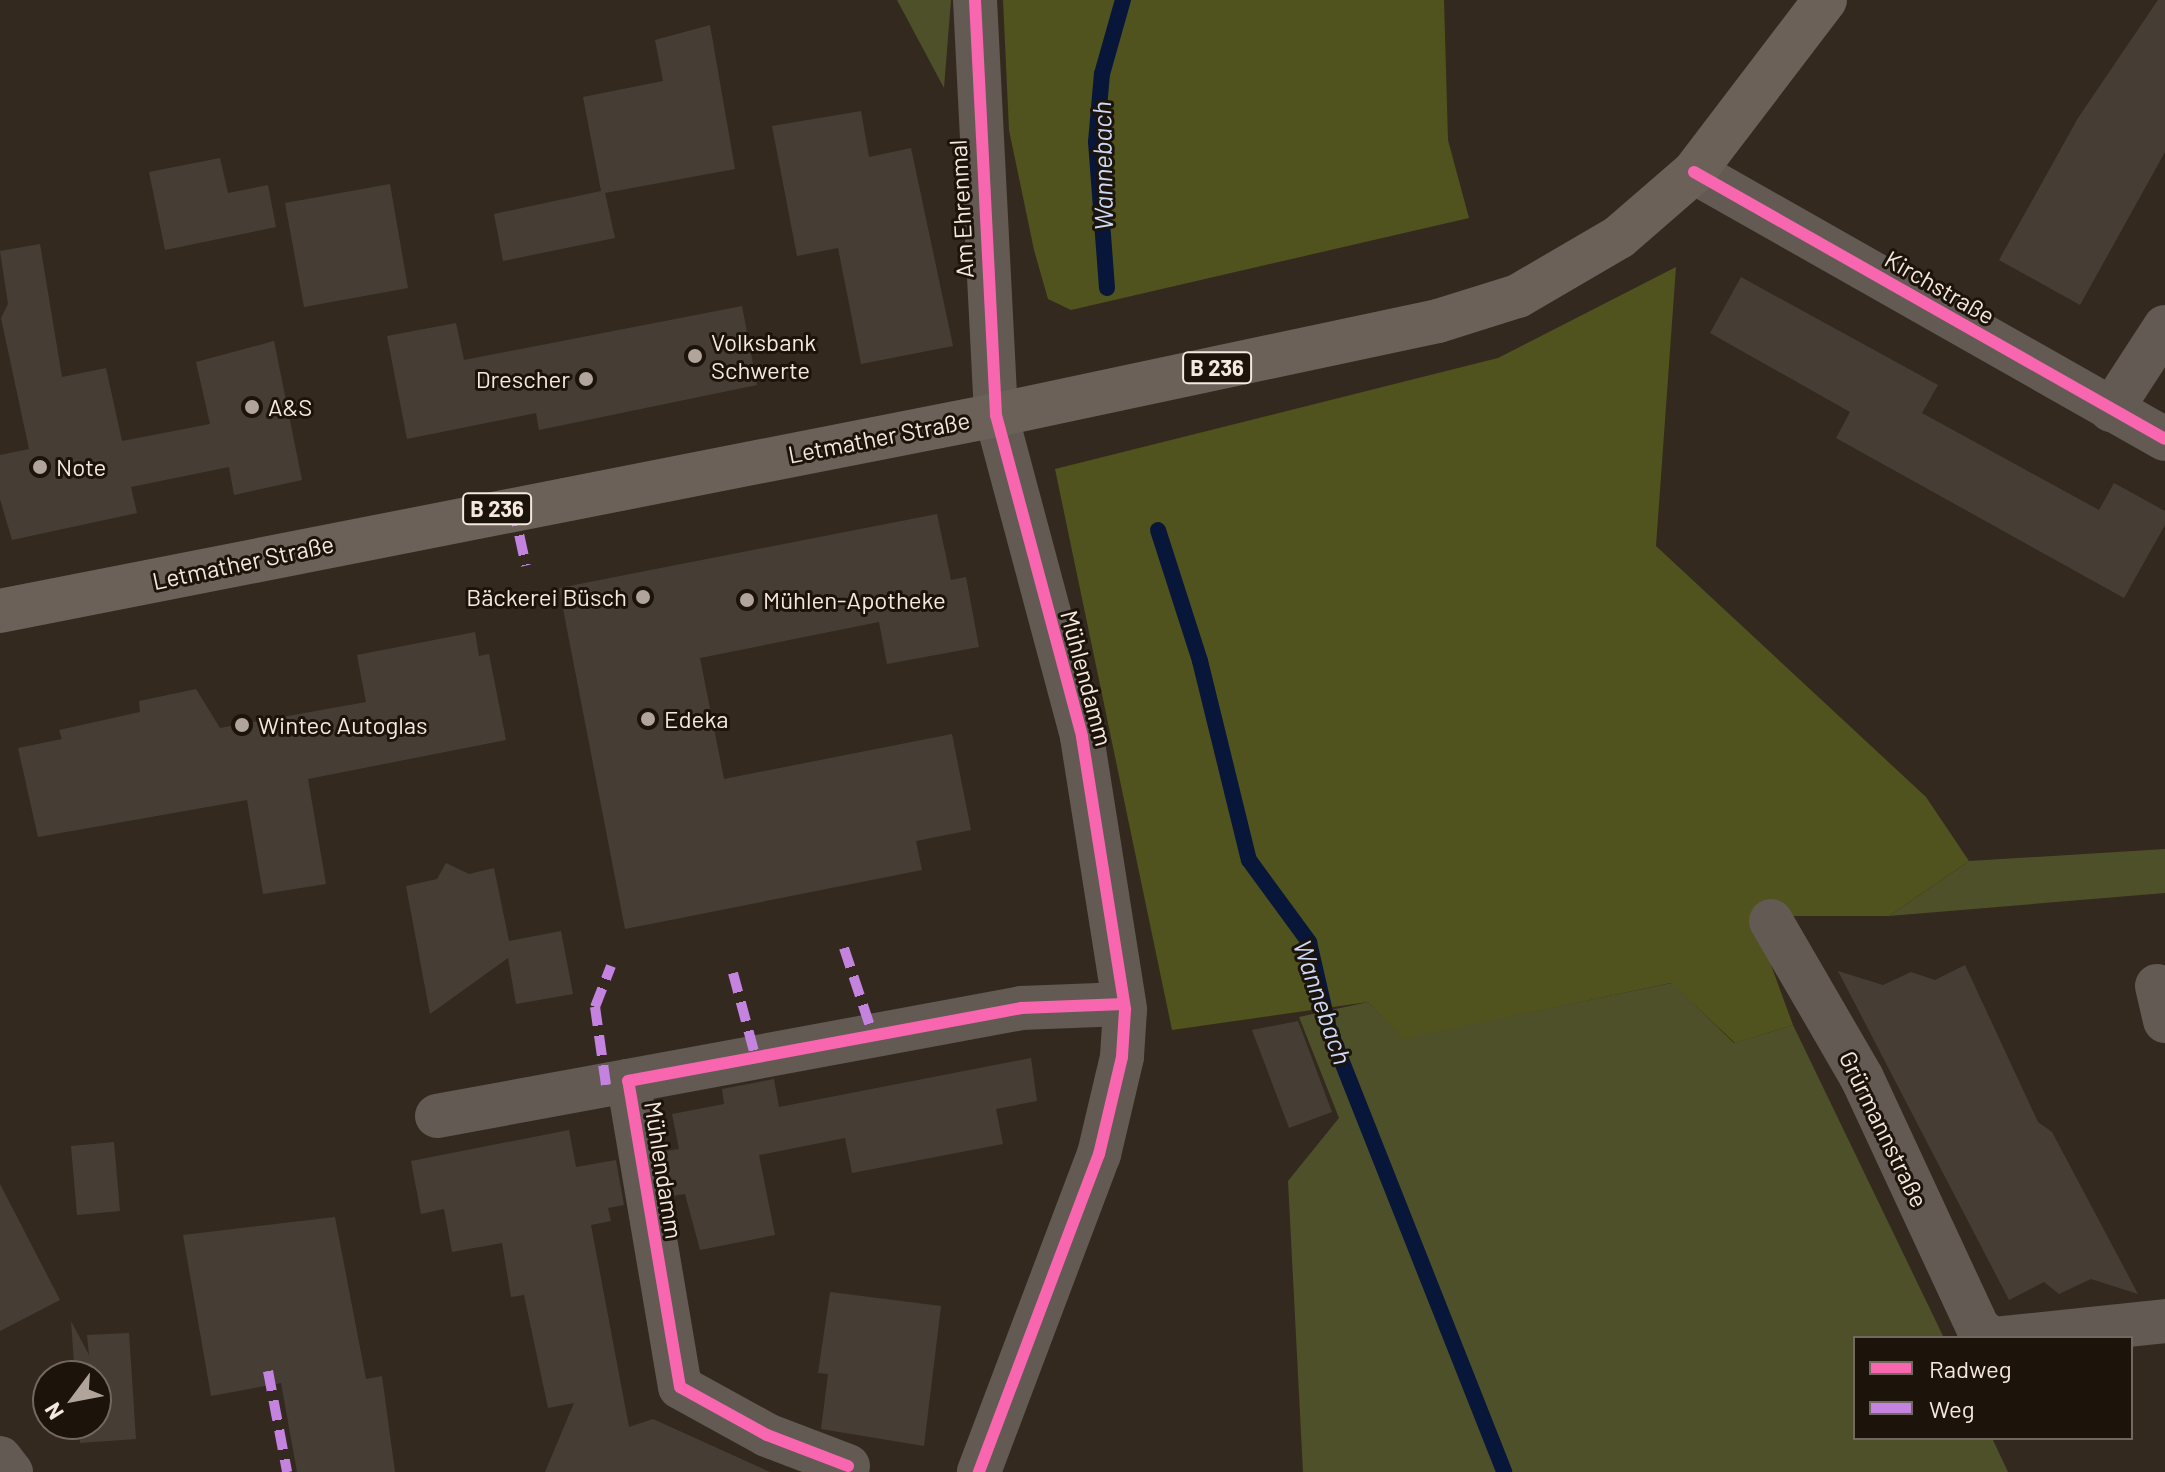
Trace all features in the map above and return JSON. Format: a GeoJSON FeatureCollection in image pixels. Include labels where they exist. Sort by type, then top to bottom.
{"type":"FeatureCollection","features":[{"type":"Feature","properties":{"kind":"main road","name":"Letmather Straße"},"geometry":{"type":"LineString","coordinates":[[0,611],[996,415],[1438,321],[1518,296],[1619,237],[1694,172],[1825,0]]}},
{"type":"Feature","properties":{"kind":"street","name":"Am Ehrenmal"},"geometry":{"type":"LineString","coordinates":[[975,0],[996,415]]}},
{"type":"Feature","properties":{"kind":"street","name":"Kirchstraße"},"geometry":{"type":"LineString","coordinates":[[1694,172],[2165,439]]}},
{"type":"Feature","properties":{"kind":"street"},"geometry":{"type":"LineString","coordinates":[[2111,410],[2165,327]]}},
{"type":"Feature","properties":{"kind":"street","name":"Mühlendamm"},"geometry":{"type":"LineString","coordinates":[[979,1472],[1099,1154],[1122,1057],[1124,1007],[1082,737],[996,415]]}},
{"type":"Feature","properties":{"kind":"street","name":"Grürmannstraße"},"geometry":{"type":"LineString","coordinates":[[1771,921],[1862,1078],[1978,1328],[1988,1336]]}},
{"type":"Feature","properties":{"kind":"street","name":"Mühlendamm"},"geometry":{"type":"LineString","coordinates":[[437,1116],[1021,1008],[1124,1007]]}},
{"type":"Feature","properties":{"kind":"street","name":"Mühlendamm"},"geometry":{"type":"LineString","coordinates":[[628,1081],[680,1387],[767,1435],[848,1466]]}},
{"type":"Feature","properties":{"kind":"street"},"geometry":{"type":"LineString","coordinates":[[2023,1336],[2165,1321]]}},
{"type":"Feature","properties":{"kind":"street"},"geometry":{"type":"LineString","coordinates":[[0,1458],[11,1472]]}},
{"type":"Feature","properties":{"kind":"green space"},"geometry":{"type":"Polygon","coordinates":[[[897,0],[951,0],[944,88],[897,0]]]}},
{"type":"Feature","properties":{"kind":"green space"},"geometry":{"type":"Polygon","coordinates":[[[1003,0],[1444,0],[1448,140],[1469,218],[1071,310],[1048,299],[1034,250],[1009,130],[1003,0]]]}},
{"type":"Feature","properties":{"kind":"green space"},"geometry":{"type":"Polygon","coordinates":[[[1676,267],[1656,546],[1926,797],[1969,861],[1889,916],[1753,916],[1793,1025],[1735,1043],[1671,983],[1403,1039],[1368,1002],[1172,1030],[1055,469],[1498,358],[1676,267]]]}},
{"type":"Feature","properties":{"kind":"green space"},"geometry":{"type":"Polygon","coordinates":[[[2165,849],[2165,893],[1889,916],[1969,861],[2165,849]]]}},
{"type":"Feature","properties":{"kind":"green space"},"geometry":{"type":"Polygon","coordinates":[[[1672,983],[1734,1043],[1793,1025],[1943,1336],[1853,1336],[1853,1440],[1993,1440],[2008,1472],[1303,1472],[1288,1181],[1339,1118],[1299,1017],[1368,1002],[1403,1038],[1672,983]]]}},
{"type":"Feature","properties":{"kind":"building"},"geometry":{"type":"Polygon","coordinates":[[[2158,0],[2165,0],[2165,152],[2080,305],[1999,260],[2078,118],[2158,0]]]}},
{"type":"Feature","properties":{"kind":"building"},"geometry":{"type":"Polygon","coordinates":[[[710,25],[735,169],[605,193],[615,238],[503,261],[494,214],[601,191],[583,97],[663,81],[655,40],[710,25]]]}},
{"type":"Feature","properties":{"kind":"building"},"geometry":{"type":"Polygon","coordinates":[[[861,111],[869,157],[911,148],[953,346],[861,364],[838,248],[797,256],[772,126],[861,111]]]}},
{"type":"Feature","properties":{"kind":"building"},"geometry":{"type":"Polygon","coordinates":[[[220,158],[228,193],[268,185],[276,227],[165,250],[149,172],[220,158]]]}},
{"type":"Feature","properties":{"kind":"building"},"geometry":{"type":"Polygon","coordinates":[[[390,184],[408,288],[304,307],[285,203],[390,184]]]}},
{"type":"Feature","properties":{"kind":"building"},"geometry":{"type":"Polygon","coordinates":[[[40,244],[62,377],[106,368],[122,441],[210,424],[196,362],[274,341],[302,480],[234,495],[229,467],[131,487],[137,513],[12,540],[0,499],[0,455],[29,449],[1,318],[8,304],[0,251],[40,244]]]}},
{"type":"Feature","properties":{"kind":"building"},"geometry":{"type":"Polygon","coordinates":[[[1741,277],[1938,385],[1922,413],[2099,510],[2114,483],[2165,511],[2165,525],[2124,598],[1836,438],[1850,412],[1710,333],[1741,277]]]}},
{"type":"Feature","properties":{"kind":"building"},"geometry":{"type":"Polygon","coordinates":[[[742,306],[757,385],[539,430],[536,413],[407,439],[387,336],[456,323],[464,360],[742,306]]]}},
{"type":"Feature","properties":{"kind":"building"},"geometry":{"type":"Polygon","coordinates":[[[937,514],[951,580],[966,577],[979,647],[887,664],[879,622],[700,658],[724,779],[952,734],[971,830],[916,841],[922,870],[625,929],[559,588],[937,514]]]}},
{"type":"Feature","properties":{"kind":"building"},"geometry":{"type":"Polygon","coordinates":[[[475,632],[479,656],[489,654],[506,740],[308,779],[326,884],[263,894],[247,800],[38,837],[18,748],[62,739],[59,730],[140,712],[139,701],[196,689],[220,728],[366,702],[357,655],[475,632]]]}},
{"type":"Feature","properties":{"kind":"building"},"geometry":{"type":"Polygon","coordinates":[[[446,863],[469,874],[494,868],[509,941],[561,931],[573,994],[516,1004],[508,958],[430,1014],[406,886],[437,879],[446,863]]]}},
{"type":"Feature","properties":{"kind":"building"},"geometry":{"type":"Polygon","coordinates":[[[1965,965],[2038,1122],[2052,1132],[2138,1294],[2091,1279],[2059,1294],[2044,1282],[2009,1300],[1838,971],[1883,985],[1911,972],[1935,980],[1965,965]]]}},
{"type":"Feature","properties":{"kind":"building"},"geometry":{"type":"Polygon","coordinates":[[[1298,1021],[1332,1112],[1289,1128],[1252,1030],[1298,1021]]]}},
{"type":"Feature","properties":{"kind":"building"},"geometry":{"type":"Polygon","coordinates":[[[1031,1058],[1037,1101],[996,1109],[1003,1144],[852,1173],[845,1138],[759,1155],[775,1235],[700,1250],[685,1194],[673,1196],[665,1151],[679,1149],[672,1114],[724,1104],[722,1089],[774,1079],[779,1107],[1031,1058]]]}},
{"type":"Feature","properties":{"kind":"building"},"geometry":{"type":"Polygon","coordinates":[[[569,1130],[576,1167],[616,1160],[624,1205],[608,1208],[611,1221],[591,1225],[629,1427],[653,1419],[770,1472],[545,1472],[574,1403],[548,1408],[524,1295],[511,1297],[502,1243],[452,1252],[444,1209],[421,1214],[411,1161],[569,1130]]]}},
{"type":"Feature","properties":{"kind":"building"},"geometry":{"type":"Polygon","coordinates":[[[114,1142],[120,1211],[77,1215],[71,1146],[114,1142]]]}},
{"type":"Feature","properties":{"kind":"building"},"geometry":{"type":"Polygon","coordinates":[[[0,1184],[60,1300],[0,1331],[0,1184]]]}},
{"type":"Feature","properties":{"kind":"building"},"geometry":{"type":"Polygon","coordinates":[[[335,1217],[366,1379],[382,1376],[395,1472],[297,1472],[281,1383],[211,1396],[183,1235],[335,1217]]]}},
{"type":"Feature","properties":{"kind":"building"},"geometry":{"type":"Polygon","coordinates":[[[830,1292],[941,1306],[924,1446],[821,1429],[828,1374],[818,1373],[830,1292]]]}},
{"type":"Feature","properties":{"kind":"building"},"geometry":{"type":"Polygon","coordinates":[[[71,1321],[89,1355],[87,1335],[129,1333],[136,1439],[80,1443],[80,1440],[112,1440],[112,1360],[74,1360],[71,1321]]]}},
{"type":"Feature","properties":{"kind":"waterway","name":"Wannebach"},"geometry":{"type":"LineString","coordinates":[[1107,288],[1096,142],[1102,74],[1123,0]]}},
{"type":"Feature","properties":{"kind":"waterway","name":"Wannebach"},"geometry":{"type":"LineString","coordinates":[[1158,530],[1200,661],[1249,860],[1309,942],[1329,1029],[1504,1472]]}},
{"type":"Feature","properties":{"kind":"marked path"},"geometry":{"type":"LineString","coordinates":[[513,506],[526,566]]}},
{"type":"Feature","properties":{"kind":"marked path"},"geometry":{"type":"LineString","coordinates":[[844,948],[874,1038]]}},
{"type":"Feature","properties":{"kind":"marked path"},"geometry":{"type":"LineString","coordinates":[[606,1085],[595,1007],[611,966]]}},
{"type":"Feature","properties":{"kind":"marked path"},"geometry":{"type":"LineString","coordinates":[[733,973],[756,1059]]}},
{"type":"Feature","properties":{"kind":"marked path"},"geometry":{"type":"LineString","coordinates":[[268,1371],[287,1472]]}},
{"type":"Feature","properties":{"kind":"cycle path"},"geometry":{"type":"LineString","coordinates":[[975,0],[996,415],[1082,737],[1125,1010],[1122,1057],[1099,1154],[979,1472]]}},
{"type":"Feature","properties":{"kind":"cycle path"},"geometry":{"type":"LineString","coordinates":[[1694,172],[2165,439]]}},
{"type":"Feature","properties":{"kind":"cycle path"},"geometry":{"type":"LineString","coordinates":[[848,1466],[767,1435],[680,1387],[628,1081],[1021,1008],[1124,1004]]}},
{"type":"Feature","properties":{"kind":"place","name":"Volksbank Schwerte"},"geometry":{"type":"Point","coordinates":[695,356]}},
{"type":"Feature","properties":{"kind":"place","name":"Drescher"},"geometry":{"type":"Point","coordinates":[586,379]}},
{"type":"Feature","properties":{"kind":"place","name":"A&S"},"geometry":{"type":"Point","coordinates":[252,407]}},
{"type":"Feature","properties":{"kind":"place","name":"Note"},"geometry":{"type":"Point","coordinates":[40,467]}},
{"type":"Feature","properties":{"kind":"place","name":"Bäckerei Büsch"},"geometry":{"type":"Point","coordinates":[643,597]}},
{"type":"Feature","properties":{"kind":"place","name":"Mühlen-Apotheke"},"geometry":{"type":"Point","coordinates":[747,600]}},
{"type":"Feature","properties":{"kind":"place","name":"Edeka"},"geometry":{"type":"Point","coordinates":[648,719]}},
{"type":"Feature","properties":{"kind":"place","name":"Wintec Autoglas"},"geometry":{"type":"Point","coordinates":[242,725]}}]}
